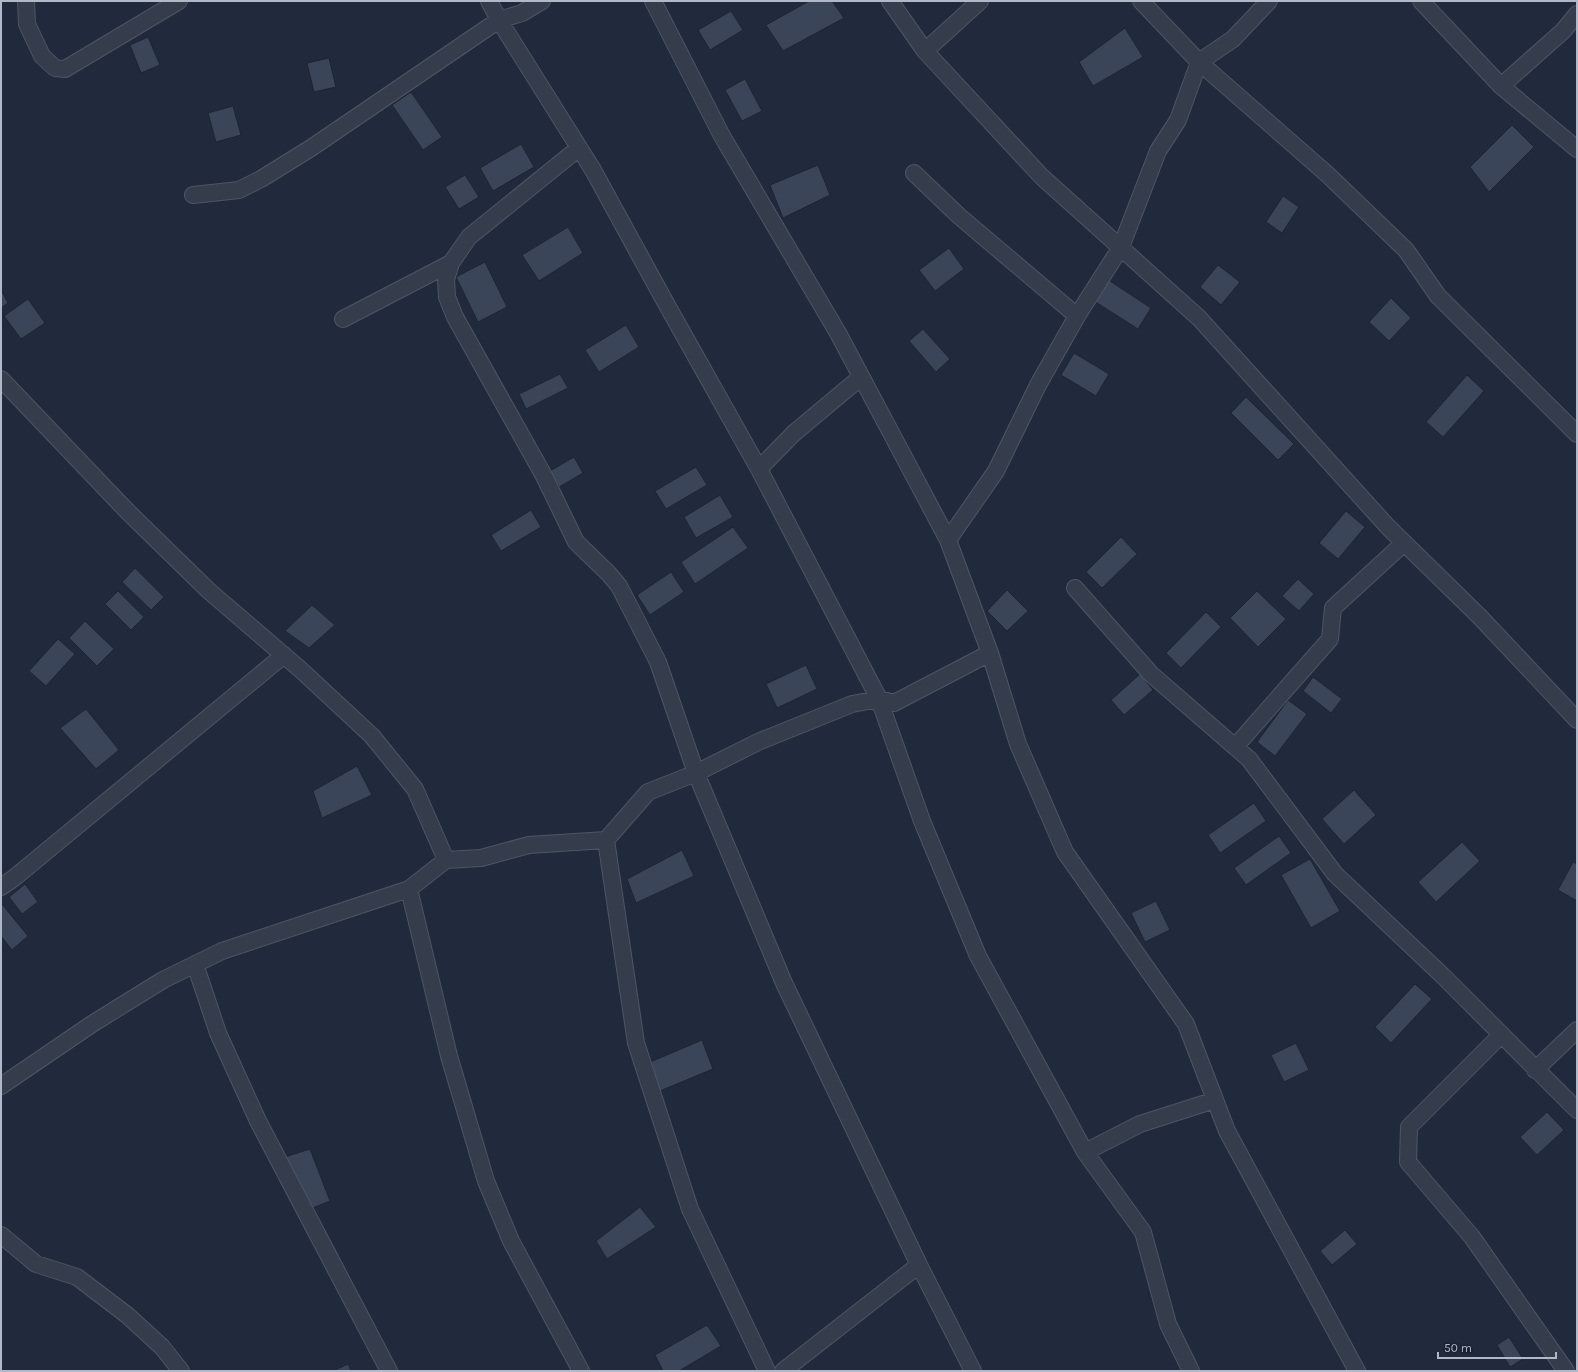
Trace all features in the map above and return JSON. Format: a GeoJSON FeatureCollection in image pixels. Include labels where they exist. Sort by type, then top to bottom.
{"type":"FeatureCollection","features":[{"type":"Feature","properties":{"kind":"street"},"geometry":{"type":"LineString","coordinates":[[26,1],[27,24],[42,56],[55,68],[65,69],[179,1]]}},
{"type":"Feature","properties":{"kind":"street"},"geometry":{"type":"LineString","coordinates":[[489,1],[499,20],[580,148],[758,468],[878,699],[922,821],[978,956],[1085,1152],[1143,1232],[1168,1324],[1191,1371]]}},
{"type":"Feature","properties":{"kind":"street"},"geometry":{"type":"LineString","coordinates":[[192,195],[239,190],[261,179],[311,148],[499,20],[522,13],[542,1]]}},
{"type":"Feature","properties":{"kind":"street"},"geometry":{"type":"LineString","coordinates":[[653,1],[722,136],[838,333],[948,540],[990,653],[1018,744],[1065,852],[1186,1024],[1227,1131],[1357,1371]]}},
{"type":"Feature","properties":{"kind":"street"},"geometry":{"type":"LineString","coordinates":[[890,1],[925,51],[1042,177],[1199,318],[1404,543],[1480,617],[1577,720]]}},
{"type":"Feature","properties":{"kind":"street"},"geometry":{"type":"LineString","coordinates":[[925,51],[980,1]]}},
{"type":"Feature","properties":{"kind":"street"},"geometry":{"type":"LineString","coordinates":[[1141,1],[1199,62],[1327,174],[1406,250],[1438,296],[1577,434]]}},
{"type":"Feature","properties":{"kind":"street"},"geometry":{"type":"LineString","coordinates":[[948,540],[996,471],[1038,384],[1078,316],[1121,248],[1158,151],[1178,120],[1199,62],[1233,39],[1269,1]]}},
{"type":"Feature","properties":{"kind":"street"},"geometry":{"type":"LineString","coordinates":[[1420,1],[1501,86],[1577,149]]}},
{"type":"Feature","properties":{"kind":"street"},"geometry":{"type":"LineString","coordinates":[[1501,86],[1563,31],[1577,14]]}},
{"type":"Feature","properties":{"kind":"street"},"geometry":{"type":"LineString","coordinates":[[580,148],[469,237],[451,262],[446,279],[447,297],[454,317],[544,476],[576,542],[609,574],[619,586],[658,662],[696,773],[784,983],[919,1265],[973,1371]]}},
{"type":"Feature","properties":{"kind":"street"},"geometry":{"type":"LineString","coordinates":[[914,172],[959,216],[1078,316]]}},
{"type":"Feature","properties":{"kind":"street"},"geometry":{"type":"LineString","coordinates":[[343,319],[451,262]]}},
{"type":"Feature","properties":{"kind":"street"},"geometry":{"type":"LineString","coordinates":[[758,468],[793,434],[861,377]]}},
{"type":"Feature","properties":{"kind":"street"},"geometry":{"type":"LineString","coordinates":[[1,379],[127,511],[198,580],[284,655],[372,736],[414,789],[446,860]]}},
{"type":"Feature","properties":{"kind":"street"},"geometry":{"type":"LineString","coordinates":[[1235,747],[1330,639],[1333,608],[1404,543]]}},
{"type":"Feature","properties":{"kind":"street"},"geometry":{"type":"LineString","coordinates":[[1076,588],[1151,674],[1249,759],[1334,874],[1443,976],[1535,1070],[1577,1110]]}},
{"type":"Feature","properties":{"kind":"street"},"geometry":{"type":"LineString","coordinates":[[1,1086],[92,1024],[163,980],[222,951],[409,889],[446,860],[481,858],[529,845],[606,840],[648,792],[696,773],[758,742],[852,704],[878,699],[894,703],[990,653]]}},
{"type":"Feature","properties":{"kind":"street"},"geometry":{"type":"LineString","coordinates":[[1,887],[14,878],[284,655]]}},
{"type":"Feature","properties":{"kind":"street"},"geometry":{"type":"LineString","coordinates":[[606,840],[636,1043],[690,1209],[767,1371]]}},
{"type":"Feature","properties":{"kind":"street"},"geometry":{"type":"LineString","coordinates":[[409,889],[450,1056],[486,1181],[511,1241],[581,1371]]}},
{"type":"Feature","properties":{"kind":"street"},"geometry":{"type":"LineString","coordinates":[[195,964],[218,1033],[258,1121],[389,1371]]}},
{"type":"Feature","properties":{"kind":"street"},"geometry":{"type":"LineString","coordinates":[[1535,1070],[1577,1030]]}},
{"type":"Feature","properties":{"kind":"street"},"geometry":{"type":"LineString","coordinates":[[1501,1035],[1409,1127],[1408,1162],[1472,1237],[1566,1371]]}},
{"type":"Feature","properties":{"kind":"street"},"geometry":{"type":"LineString","coordinates":[[1085,1152],[1140,1124],[1215,1100]]}},
{"type":"Feature","properties":{"kind":"street"},"geometry":{"type":"LineString","coordinates":[[1,1235],[36,1264],[77,1277],[127,1314],[162,1347],[182,1371]]}},
{"type":"Feature","properties":{"kind":"street"},"geometry":{"type":"LineString","coordinates":[[783,1371],[919,1265]]}},
{"type":"Feature","properties":{"kind":"building"},"geometry":{"type":"Polygon","coordinates":[[[809,1],[832,1],[844,18],[783,51],[766,25],[809,1]]]}},
{"type":"Feature","properties":{"kind":"building"},"geometry":{"type":"Polygon","coordinates":[[[731,11],[743,30],[710,50],[698,30],[731,11]]]}},
{"type":"Feature","properties":{"kind":"building"},"geometry":{"type":"Polygon","coordinates":[[[1125,28],[1143,57],[1093,86],[1079,62],[1125,28]]]}},
{"type":"Feature","properties":{"kind":"building"},"geometry":{"type":"Polygon","coordinates":[[[148,37],[160,65],[141,73],[130,45],[148,37]]]}},
{"type":"Feature","properties":{"kind":"building"},"geometry":{"type":"Polygon","coordinates":[[[329,58],[336,87],[314,92],[307,63],[329,58]]]}},
{"type":"Feature","properties":{"kind":"building"},"geometry":{"type":"Polygon","coordinates":[[[745,79],[762,111],[742,121],[725,90],[745,79]]]}},
{"type":"Feature","properties":{"kind":"building"},"geometry":{"type":"Polygon","coordinates":[[[411,92],[442,137],[423,150],[392,105],[411,92]]]}},
{"type":"Feature","properties":{"kind":"building"},"geometry":{"type":"Polygon","coordinates":[[[233,106],[241,135],[216,142],[208,113],[233,106]]]}},
{"type":"Feature","properties":{"kind":"building"},"geometry":{"type":"Polygon","coordinates":[[[1512,125],[1534,147],[1489,192],[1470,167],[1512,125]]]}},
{"type":"Feature","properties":{"kind":"building"},"geometry":{"type":"Polygon","coordinates":[[[521,144],[534,167],[493,191],[480,168],[521,144]]]}},
{"type":"Feature","properties":{"kind":"building"},"geometry":{"type":"Polygon","coordinates":[[[818,165],[830,195],[783,218],[770,185],[818,165]]]}},
{"type":"Feature","properties":{"kind":"building"},"geometry":{"type":"Polygon","coordinates":[[[465,175],[479,197],[459,209],[445,187],[465,175]]]}},
{"type":"Feature","properties":{"kind":"building"},"geometry":{"type":"Polygon","coordinates":[[[1283,196],[1299,207],[1282,233],[1266,222],[1283,196]]]}},
{"type":"Feature","properties":{"kind":"building"},"geometry":{"type":"Polygon","coordinates":[[[568,227],[583,253],[539,281],[522,255],[568,227]]]}},
{"type":"Feature","properties":{"kind":"building"},"geometry":{"type":"Polygon","coordinates":[[[949,248],[964,269],[935,291],[919,270],[949,248]]]}},
{"type":"Feature","properties":{"kind":"building"},"geometry":{"type":"Polygon","coordinates":[[[485,262],[507,307],[478,322],[456,277],[485,262]]]}},
{"type":"Feature","properties":{"kind":"building"},"geometry":{"type":"Polygon","coordinates":[[[1218,265],[1240,282],[1221,305],[1200,287],[1218,265]]]}},
{"type":"Feature","properties":{"kind":"building"},"geometry":{"type":"Polygon","coordinates":[[[1107,279],[1151,308],[1138,329],[1094,301],[1107,279]]]}},
{"type":"Feature","properties":{"kind":"building"},"geometry":{"type":"Polygon","coordinates":[[[1,290],[8,303],[1,308],[1,290]]]}},
{"type":"Feature","properties":{"kind":"building"},"geometry":{"type":"Polygon","coordinates":[[[1391,298],[1411,318],[1389,341],[1369,322],[1391,298]]]}},
{"type":"Feature","properties":{"kind":"building"},"geometry":{"type":"Polygon","coordinates":[[[28,299],[45,323],[21,339],[4,316],[28,299]]]}},
{"type":"Feature","properties":{"kind":"building"},"geometry":{"type":"Polygon","coordinates":[[[626,325],[639,347],[599,372],[585,350],[626,325]]]}},
{"type":"Feature","properties":{"kind":"building"},"geometry":{"type":"Polygon","coordinates":[[[923,329],[950,359],[936,372],[909,341],[923,329]]]}},
{"type":"Feature","properties":{"kind":"building"},"geometry":{"type":"Polygon","coordinates":[[[1074,353],[1109,374],[1096,396],[1061,375],[1074,353]]]}},
{"type":"Feature","properties":{"kind":"building"},"geometry":{"type":"Polygon","coordinates":[[[560,374],[568,388],[526,409],[519,394],[560,374]]]}},
{"type":"Feature","properties":{"kind":"building"},"geometry":{"type":"Polygon","coordinates":[[[1467,375],[1484,391],[1443,437],[1426,422],[1467,375]]]}},
{"type":"Feature","properties":{"kind":"building"},"geometry":{"type":"Polygon","coordinates":[[[1246,397],[1294,444],[1278,460],[1231,413],[1246,397]]]}},
{"type":"Feature","properties":{"kind":"building"},"geometry":{"type":"Polygon","coordinates":[[[574,457],[583,473],[559,487],[550,471],[574,457]]]}},
{"type":"Feature","properties":{"kind":"building"},"geometry":{"type":"Polygon","coordinates":[[[696,467],[707,485],[666,509],[655,491],[696,467]]]}},
{"type":"Feature","properties":{"kind":"building"},"geometry":{"type":"Polygon","coordinates":[[[720,495],[733,517],[696,538],[684,517],[720,495]]]}},
{"type":"Feature","properties":{"kind":"building"},"geometry":{"type":"Polygon","coordinates":[[[531,510],[541,527],[501,551],[491,535],[531,510]]]}},
{"type":"Feature","properties":{"kind":"building"},"geometry":{"type":"Polygon","coordinates":[[[1346,511],[1365,527],[1338,559],[1319,543],[1346,511]]]}},
{"type":"Feature","properties":{"kind":"building"},"geometry":{"type":"Polygon","coordinates":[[[733,527],[748,548],[695,584],[681,562],[733,527]]]}},
{"type":"Feature","properties":{"kind":"building"},"geometry":{"type":"Polygon","coordinates":[[[1121,537],[1137,554],[1102,588],[1086,572],[1121,537]]]}},
{"type":"Feature","properties":{"kind":"building"},"geometry":{"type":"Polygon","coordinates":[[[135,568],[164,597],[151,610],[122,582],[135,568]]]}},
{"type":"Feature","properties":{"kind":"building"},"geometry":{"type":"Polygon","coordinates":[[[671,572],[684,592],[650,615],[637,595],[671,572]]]}},
{"type":"Feature","properties":{"kind":"building"},"geometry":{"type":"Polygon","coordinates":[[[1298,579],[1314,594],[1299,611],[1282,596],[1298,579]]]}},
{"type":"Feature","properties":{"kind":"building"},"geometry":{"type":"Polygon","coordinates":[[[1007,590],[1028,611],[1007,631],[987,611],[1007,590]]]}},
{"type":"Feature","properties":{"kind":"building"},"geometry":{"type":"Polygon","coordinates":[[[118,591],[144,617],[131,630],[105,604],[118,591]]]}},
{"type":"Feature","properties":{"kind":"building"},"geometry":{"type":"Polygon","coordinates":[[[1257,591],[1286,619],[1258,647],[1230,618],[1257,591]]]}},
{"type":"Feature","properties":{"kind":"building"},"geometry":{"type":"Polygon","coordinates":[[[312,605],[335,625],[309,648],[285,631],[312,605]]]}},
{"type":"Feature","properties":{"kind":"building"},"geometry":{"type":"Polygon","coordinates":[[[1206,612],[1221,627],[1181,668],[1166,653],[1206,612]]]}},
{"type":"Feature","properties":{"kind":"building"},"geometry":{"type":"Polygon","coordinates":[[[85,621],[114,649],[97,666],[69,638],[85,621]]]}},
{"type":"Feature","properties":{"kind":"building"},"geometry":{"type":"Polygon","coordinates":[[[58,639],[75,654],[46,686],[29,671],[58,639]]]}},
{"type":"Feature","properties":{"kind":"building"},"geometry":{"type":"Polygon","coordinates":[[[806,665],[817,689],[777,708],[766,684],[806,665]]]}},
{"type":"Feature","properties":{"kind":"building"},"geometry":{"type":"Polygon","coordinates":[[[1140,674],[1153,690],[1124,715],[1111,700],[1140,674]]]}},
{"type":"Feature","properties":{"kind":"building"},"geometry":{"type":"Polygon","coordinates":[[[1313,677],[1342,699],[1331,713],[1303,691],[1313,677]]]}},
{"type":"Feature","properties":{"kind":"building"},"geometry":{"type":"Polygon","coordinates":[[[1288,700],[1307,714],[1275,756],[1257,742],[1288,700]]]}},
{"type":"Feature","properties":{"kind":"building"},"geometry":{"type":"Polygon","coordinates":[[[86,709],[119,750],[96,769],[60,728],[86,709]]]}},
{"type":"Feature","properties":{"kind":"building"},"geometry":{"type":"Polygon","coordinates":[[[357,766],[372,795],[322,818],[313,791],[357,766]]]}},
{"type":"Feature","properties":{"kind":"building"},"geometry":{"type":"Polygon","coordinates":[[[1354,790],[1376,815],[1344,844],[1322,819],[1354,790]]]}},
{"type":"Feature","properties":{"kind":"building"},"geometry":{"type":"Polygon","coordinates":[[[1254,803],[1266,821],[1220,853],[1208,835],[1254,803]]]}},
{"type":"Feature","properties":{"kind":"building"},"geometry":{"type":"Polygon","coordinates":[[[1279,836],[1291,853],[1246,885],[1234,868],[1279,836]]]}},
{"type":"Feature","properties":{"kind":"building"},"geometry":{"type":"Polygon","coordinates":[[[1462,842],[1480,861],[1436,902],[1418,882],[1462,842]]]}},
{"type":"Feature","properties":{"kind":"building"},"geometry":{"type":"Polygon","coordinates":[[[682,850],[694,876],[636,903],[627,879],[682,850]]]}},
{"type":"Feature","properties":{"kind":"building"},"geometry":{"type":"Polygon","coordinates":[[[1310,859],[1340,911],[1311,928],[1281,875],[1310,859]]]}},
{"type":"Feature","properties":{"kind":"building"},"geometry":{"type":"Polygon","coordinates":[[[1573,862],[1577,864],[1577,901],[1558,890],[1573,862]]]}},
{"type":"Feature","properties":{"kind":"building"},"geometry":{"type":"Polygon","coordinates":[[[25,884],[38,902],[22,914],[9,897],[25,884]]]}},
{"type":"Feature","properties":{"kind":"building"},"geometry":{"type":"Polygon","coordinates":[[[1156,901],[1170,930],[1145,942],[1131,913],[1156,901]]]}},
{"type":"Feature","properties":{"kind":"building"},"geometry":{"type":"Polygon","coordinates":[[[1,903],[28,936],[12,950],[1,936],[1,903]]]}},
{"type":"Feature","properties":{"kind":"building"},"geometry":{"type":"Polygon","coordinates":[[[1415,984],[1432,999],[1391,1043],[1375,1027],[1415,984]]]}},
{"type":"Feature","properties":{"kind":"building"},"geometry":{"type":"Polygon","coordinates":[[[702,1040],[713,1069],[655,1093],[648,1063],[702,1040]]]}},
{"type":"Feature","properties":{"kind":"building"},"geometry":{"type":"Polygon","coordinates":[[[1296,1043],[1309,1070],[1284,1082],[1271,1055],[1296,1043]]]}},
{"type":"Feature","properties":{"kind":"building"},"geometry":{"type":"Polygon","coordinates":[[[1547,1112],[1564,1130],[1537,1155],[1520,1137],[1547,1112]]]}},
{"type":"Feature","properties":{"kind":"building"},"geometry":{"type":"Polygon","coordinates":[[[310,1149],[330,1201],[305,1211],[285,1157],[310,1149]]]}},
{"type":"Feature","properties":{"kind":"building"},"geometry":{"type":"Polygon","coordinates":[[[640,1207],[656,1227],[607,1259],[596,1241],[640,1207]]]}},
{"type":"Feature","properties":{"kind":"building"},"geometry":{"type":"Polygon","coordinates":[[[1345,1230],[1357,1244],[1332,1265],[1320,1251],[1345,1230]]]}},
{"type":"Feature","properties":{"kind":"building"},"geometry":{"type":"Polygon","coordinates":[[[707,1325],[721,1346],[679,1371],[663,1371],[655,1355],[707,1325]]]}},
{"type":"Feature","properties":{"kind":"building"},"geometry":{"type":"Polygon","coordinates":[[[1509,1337],[1523,1359],[1510,1367],[1497,1345],[1509,1337]]]}},
{"type":"Feature","properties":{"kind":"building"},"geometry":{"type":"Polygon","coordinates":[[[348,1364],[351,1371],[333,1371],[348,1364]]]}}]}
